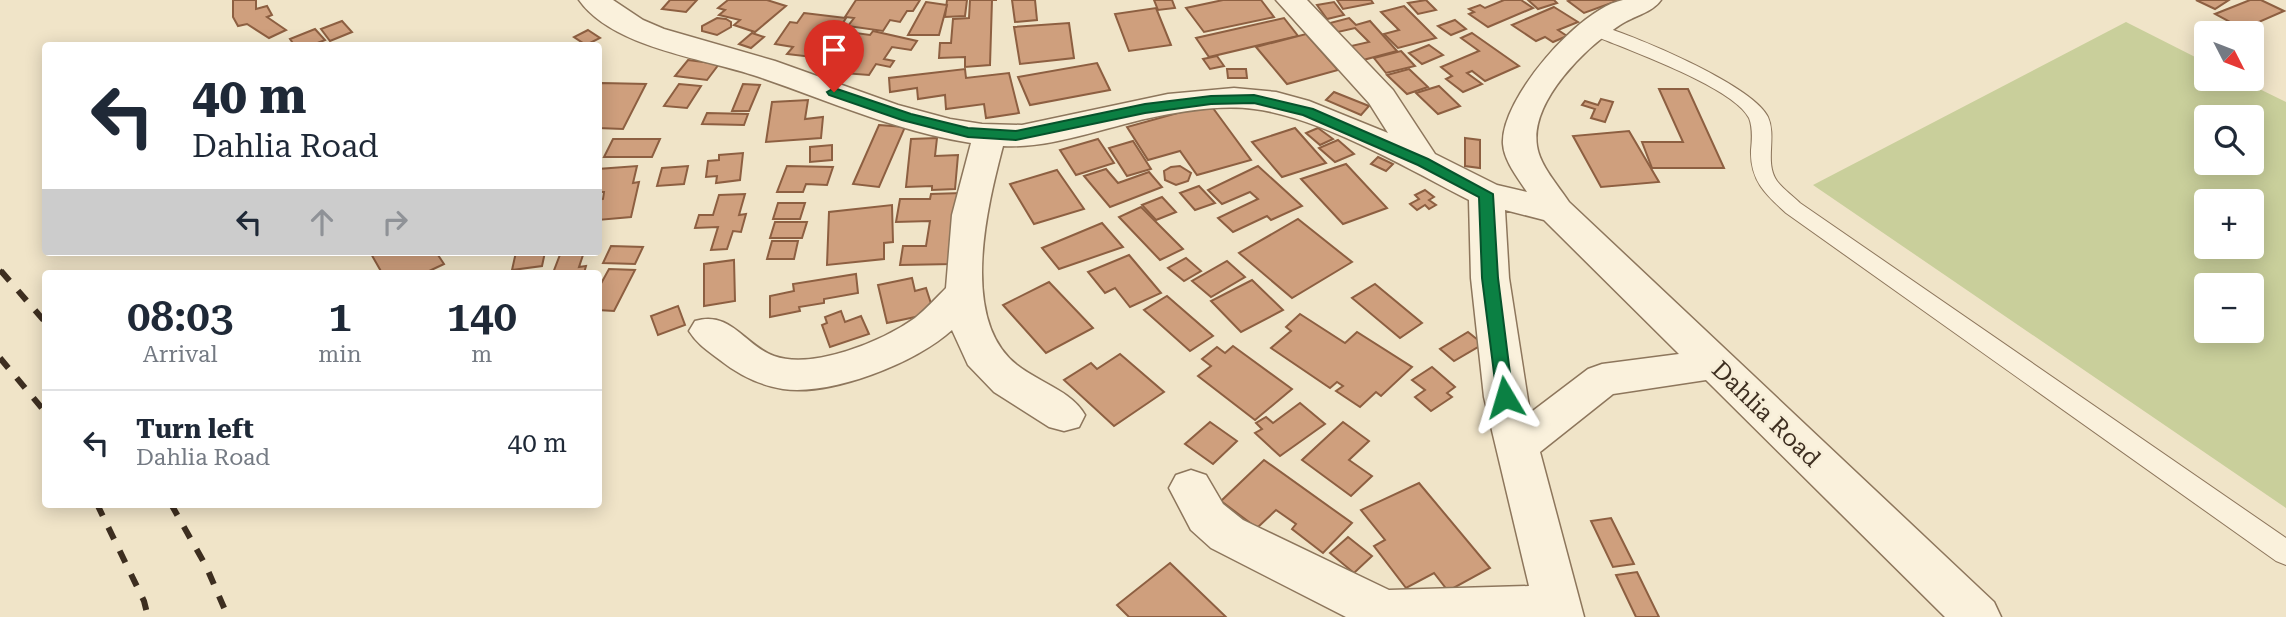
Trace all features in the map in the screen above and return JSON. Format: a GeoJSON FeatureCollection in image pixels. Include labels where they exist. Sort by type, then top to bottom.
{"type":"FeatureCollection","features":[{"type":"Feature","properties":{"kind":"street"},"geometry":{"type":"LineString","coordinates":[[594,0],[607,12],[641,32],[761,67],[907,117],[968,133],[1016,136],[1145,108],[1211,100],[1254,99],[1308,112],[1423,162],[1486,194],[1556,211]]}},
{"type":"Feature","properties":{"kind":"street"},"geometry":{"type":"LineString","coordinates":[[1291,0],[1382,97],[1423,162]]}},
{"type":"Feature","properties":{"kind":"street","name":"Dahlia Road"},"geometry":{"type":"LineString","coordinates":[[1646,0],[1609,18],[1594,29],[1545,81],[1528,105],[1519,125],[1520,147],[1556,211],[1977,617]]}},
{"type":"Feature","properties":{"kind":"street"},"geometry":{"type":"LineString","coordinates":[[990,134],[973,192],[964,293],[972,334],[983,356],[1008,380],[1064,415]]}},
{"type":"Feature","properties":{"kind":"street"},"geometry":{"type":"LineString","coordinates":[[1191,488],[1207,517],[1227,534],[1362,602],[1389,611],[1558,612],[1505,397],[1495,318],[1486,194]]}},
{"type":"Feature","properties":{"kind":"street"},"geometry":{"type":"LineString","coordinates":[[709,331],[765,369],[794,375],[830,370],[881,354],[923,332],[964,293]]}},
{"type":"Feature","properties":{"kind":"street"},"geometry":{"type":"LineString","coordinates":[[1517,446],[1602,380],[1714,364]]}},
{"type":"Feature","properties":{"kind":"lane"},"geometry":{"type":"LineString","coordinates":[[1594,29],[1733,92],[1756,113],[1763,136],[1760,157],[1765,181],[1793,208],[2286,553]]}},
{"type":"Feature","properties":{"kind":"green space"},"geometry":{"type":"Polygon","coordinates":[[[2126,22],[2194,56],[2194,91],[2264,91],[2286,102],[2286,508],[1813,185],[2126,22]]]}},
{"type":"Feature","properties":{"kind":"building"},"geometry":{"type":"Polygon","coordinates":[[[233,0],[256,0],[256,9],[267,6],[272,15],[267,17],[286,30],[269,38],[247,24],[238,26],[233,17],[233,0]]]}},
{"type":"Feature","properties":{"kind":"building"},"geometry":{"type":"Polygon","coordinates":[[[670,0],[697,0],[686,12],[662,9],[670,0]]]}},
{"type":"Feature","properties":{"kind":"building"},"geometry":{"type":"Polygon","coordinates":[[[728,0],[767,0],[786,6],[755,32],[734,25],[740,20],[719,15],[725,10],[718,8],[728,0]]]}},
{"type":"Feature","properties":{"kind":"building"},"geometry":{"type":"Polygon","coordinates":[[[856,0],[920,0],[913,11],[907,11],[900,22],[890,20],[883,31],[848,26],[854,18],[845,17],[856,0]]]}},
{"type":"Feature","properties":{"kind":"building"},"geometry":{"type":"Polygon","coordinates":[[[947,0],[967,0],[965,16],[945,17],[947,0]]]}},
{"type":"Feature","properties":{"kind":"building"},"geometry":{"type":"Polygon","coordinates":[[[970,0],[992,0],[990,65],[965,67],[965,57],[939,58],[940,43],[951,43],[953,19],[969,18],[970,0]]]}},
{"type":"Feature","properties":{"kind":"building"},"geometry":{"type":"Polygon","coordinates":[[[1012,0],[1035,0],[1037,20],[1015,22],[1012,0]]]}},
{"type":"Feature","properties":{"kind":"building"},"geometry":{"type":"Polygon","coordinates":[[[1154,0],[1172,0],[1175,8],[1158,10],[1154,0]]]}},
{"type":"Feature","properties":{"kind":"building"},"geometry":{"type":"Polygon","coordinates":[[[1223,0],[1261,0],[1274,17],[1204,32],[1186,8],[1223,0]]]}},
{"type":"Feature","properties":{"kind":"building"},"geometry":{"type":"Polygon","coordinates":[[[1337,0],[1371,0],[1373,3],[1343,9],[1337,0]]]}},
{"type":"Feature","properties":{"kind":"building"},"geometry":{"type":"Polygon","coordinates":[[[1426,0],[1436,10],[1418,14],[1408,3],[1426,0]]]}},
{"type":"Feature","properties":{"kind":"building"},"geometry":{"type":"Polygon","coordinates":[[[1504,0],[1521,0],[1533,8],[1488,27],[1469,14],[1474,12],[1469,9],[1480,5],[1485,8],[1504,0]]]}},
{"type":"Feature","properties":{"kind":"building"},"geometry":{"type":"Polygon","coordinates":[[[1528,0],[1554,0],[1557,3],[1538,9],[1528,0]]]}},
{"type":"Feature","properties":{"kind":"building"},"geometry":{"type":"Polygon","coordinates":[[[2196,0],[2229,0],[2215,9],[2196,0]]]}},
{"type":"Feature","properties":{"kind":"building"},"geometry":{"type":"Polygon","coordinates":[[[2250,0],[2261,0],[2284,11],[2261,21],[2228,21],[2215,14],[2250,0]]]}},
{"type":"Feature","properties":{"kind":"building"},"geometry":{"type":"Polygon","coordinates":[[[1568,1],[1617,1],[1584,13],[1568,1]]]}},
{"type":"Feature","properties":{"kind":"building"},"geometry":{"type":"Polygon","coordinates":[[[926,2],[947,5],[939,35],[908,35],[926,2]]]}},
{"type":"Feature","properties":{"kind":"building"},"geometry":{"type":"Polygon","coordinates":[[[1334,2],[1344,15],[1327,19],[1317,5],[1334,2]]]}},
{"type":"Feature","properties":{"kind":"building"},"geometry":{"type":"Polygon","coordinates":[[[1404,6],[1436,38],[1398,48],[1384,34],[1399,30],[1381,12],[1404,6]]]}},
{"type":"Feature","properties":{"kind":"building"},"geometry":{"type":"Polygon","coordinates":[[[1554,7],[1578,22],[1558,30],[1567,36],[1553,42],[1545,37],[1536,41],[1512,25],[1554,7]]]}},
{"type":"Feature","properties":{"kind":"building"},"geometry":{"type":"Polygon","coordinates":[[[1156,8],[1171,45],[1129,51],[1115,14],[1156,8]]]}},
{"type":"Feature","properties":{"kind":"building"},"geometry":{"type":"Polygon","coordinates":[[[804,13],[846,18],[821,58],[787,54],[793,47],[775,44],[790,22],[797,23],[804,13]]]}},
{"type":"Feature","properties":{"kind":"building"},"geometry":{"type":"Polygon","coordinates":[[[717,18],[731,22],[731,27],[717,35],[702,31],[702,26],[717,18]]]}},
{"type":"Feature","properties":{"kind":"building"},"geometry":{"type":"Polygon","coordinates":[[[1284,18],[1298,36],[1209,57],[1196,38],[1284,18]]]}},
{"type":"Feature","properties":{"kind":"building"},"geometry":{"type":"Polygon","coordinates":[[[1349,18],[1356,25],[1370,21],[1397,51],[1363,60],[1351,46],[1369,42],[1355,28],[1338,32],[1330,23],[1349,18]]]}},
{"type":"Feature","properties":{"kind":"building"},"geometry":{"type":"Polygon","coordinates":[[[1455,20],[1466,29],[1451,35],[1438,26],[1455,20]]]}},
{"type":"Feature","properties":{"kind":"building"},"geometry":{"type":"Polygon","coordinates":[[[342,21],[352,32],[330,41],[321,29],[342,21]]]}},
{"type":"Feature","properties":{"kind":"building"},"geometry":{"type":"Polygon","coordinates":[[[1069,23],[1074,58],[1020,64],[1014,27],[1069,23]]]}},
{"type":"Feature","properties":{"kind":"building"},"geometry":{"type":"Polygon","coordinates":[[[315,29],[325,40],[292,42],[290,39],[315,29]]]}},
{"type":"Feature","properties":{"kind":"building"},"geometry":{"type":"Polygon","coordinates":[[[588,30],[600,38],[592,42],[582,42],[574,37],[588,30]]]}},
{"type":"Feature","properties":{"kind":"building"},"geometry":{"type":"Polygon","coordinates":[[[873,31],[917,41],[911,50],[892,47],[884,59],[894,61],[890,67],[876,64],[869,75],[829,72],[856,33],[870,35],[873,31]]]}},
{"type":"Feature","properties":{"kind":"building"},"geometry":{"type":"Polygon","coordinates":[[[752,33],[764,37],[751,48],[739,44],[752,33]]]}},
{"type":"Feature","properties":{"kind":"building"},"geometry":{"type":"Polygon","coordinates":[[[1472,33],[1519,66],[1485,81],[1472,71],[1467,73],[1482,84],[1463,92],[1446,79],[1452,76],[1441,67],[1479,51],[1461,38],[1472,33]]]}},
{"type":"Feature","properties":{"kind":"building"},"geometry":{"type":"Polygon","coordinates":[[[1306,34],[1338,70],[1287,84],[1256,47],[1306,34]]]}},
{"type":"Feature","properties":{"kind":"building"},"geometry":{"type":"Polygon","coordinates":[[[1429,45],[1443,55],[1422,64],[1409,53],[1429,45]]]}},
{"type":"Feature","properties":{"kind":"building"},"geometry":{"type":"Polygon","coordinates":[[[1401,51],[1415,66],[1386,73],[1374,58],[1401,51]]]}},
{"type":"Feature","properties":{"kind":"building"},"geometry":{"type":"Polygon","coordinates":[[[1217,56],[1224,66],[1210,69],[1203,59],[1217,56]]]}},
{"type":"Feature","properties":{"kind":"building"},"geometry":{"type":"Polygon","coordinates":[[[688,60],[719,64],[707,80],[675,76],[688,60]]]}},
{"type":"Feature","properties":{"kind":"building"},"geometry":{"type":"Polygon","coordinates":[[[1097,63],[1110,90],[1030,105],[1018,77],[1097,63]]]}},
{"type":"Feature","properties":{"kind":"building"},"geometry":{"type":"Polygon","coordinates":[[[965,69],[966,78],[1009,73],[1019,113],[986,118],[984,104],[946,109],[945,95],[918,99],[917,88],[890,92],[889,78],[965,69]]]}},
{"type":"Feature","properties":{"kind":"building"},"geometry":{"type":"Polygon","coordinates":[[[1227,69],[1246,69],[1247,78],[1228,78],[1227,69]]]}},
{"type":"Feature","properties":{"kind":"building"},"geometry":{"type":"Polygon","coordinates":[[[1409,69],[1428,87],[1407,94],[1387,75],[1409,69]]]}},
{"type":"Feature","properties":{"kind":"building"},"geometry":{"type":"Polygon","coordinates":[[[602,83],[646,84],[623,129],[602,128],[602,83]]]}},
{"type":"Feature","properties":{"kind":"building"},"geometry":{"type":"Polygon","coordinates":[[[679,84],[701,86],[687,108],[664,106],[679,84]]]}},
{"type":"Feature","properties":{"kind":"building"},"geometry":{"type":"Polygon","coordinates":[[[743,84],[760,85],[749,111],[732,111],[743,84]]]}},
{"type":"Feature","properties":{"kind":"building"},"geometry":{"type":"Polygon","coordinates":[[[1439,86],[1460,106],[1438,114],[1416,93],[1439,86]]]}},
{"type":"Feature","properties":{"kind":"building"},"geometry":{"type":"Polygon","coordinates":[[[1659,89],[1688,89],[1724,168],[1652,168],[1642,142],[1683,142],[1659,89]]]}},
{"type":"Feature","properties":{"kind":"building"},"geometry":{"type":"Polygon","coordinates":[[[1334,92],[1369,106],[1361,115],[1326,100],[1334,92]]]}},
{"type":"Feature","properties":{"kind":"building"},"geometry":{"type":"Polygon","coordinates":[[[1601,99],[1613,102],[1605,122],[1591,118],[1595,109],[1582,105],[1585,101],[1598,105],[1601,99]]]}},
{"type":"Feature","properties":{"kind":"building"},"geometry":{"type":"Polygon","coordinates":[[[808,100],[805,119],[823,117],[821,138],[766,142],[772,102],[808,100]]]}},
{"type":"Feature","properties":{"kind":"building"},"geometry":{"type":"Polygon","coordinates":[[[1210,104],[1251,160],[1197,175],[1180,151],[1148,160],[1127,127],[1210,104]]]}},
{"type":"Feature","properties":{"kind":"building"},"geometry":{"type":"Polygon","coordinates":[[[707,113],[748,114],[744,125],[702,124],[707,113]]]}},
{"type":"Feature","properties":{"kind":"building"},"geometry":{"type":"Polygon","coordinates":[[[879,125],[905,127],[879,187],[853,184],[879,125]]]}},
{"type":"Feature","properties":{"kind":"building"},"geometry":{"type":"Polygon","coordinates":[[[1295,128],[1326,163],[1282,177],[1252,142],[1295,128]]]}},
{"type":"Feature","properties":{"kind":"building"},"geometry":{"type":"Polygon","coordinates":[[[1318,128],[1333,139],[1320,145],[1306,133],[1318,128]]]}},
{"type":"Feature","properties":{"kind":"building"},"geometry":{"type":"Polygon","coordinates":[[[1629,131],[1659,182],[1601,187],[1573,136],[1629,131]]]}},
{"type":"Feature","properties":{"kind":"building"},"geometry":{"type":"Polygon","coordinates":[[[937,138],[935,156],[958,155],[955,189],[906,187],[911,139],[937,138]]]}},
{"type":"Feature","properties":{"kind":"building"},"geometry":{"type":"Polygon","coordinates":[[[1465,138],[1480,140],[1480,168],[1465,166],[1465,138]]]}},
{"type":"Feature","properties":{"kind":"building"},"geometry":{"type":"Polygon","coordinates":[[[613,139],[660,139],[652,157],[604,157],[613,139]]]}},
{"type":"Feature","properties":{"kind":"building"},"geometry":{"type":"Polygon","coordinates":[[[1098,139],[1114,163],[1076,175],[1060,150],[1098,139]]]}},
{"type":"Feature","properties":{"kind":"building"},"geometry":{"type":"Polygon","coordinates":[[[1338,140],[1354,154],[1335,162],[1319,148],[1338,140]]]}},
{"type":"Feature","properties":{"kind":"building"},"geometry":{"type":"Polygon","coordinates":[[[1133,141],[1151,169],[1127,176],[1109,148],[1133,141]]]}},
{"type":"Feature","properties":{"kind":"building"},"geometry":{"type":"Polygon","coordinates":[[[832,145],[832,160],[810,162],[810,147],[832,145]]]}},
{"type":"Feature","properties":{"kind":"building"},"geometry":{"type":"Polygon","coordinates":[[[743,153],[740,180],[716,183],[717,176],[706,177],[708,161],[719,160],[719,155],[743,153]]]}},
{"type":"Feature","properties":{"kind":"building"},"geometry":{"type":"Polygon","coordinates":[[[1378,157],[1393,164],[1386,171],[1371,164],[1378,157]]]}},
{"type":"Feature","properties":{"kind":"building"},"geometry":{"type":"Polygon","coordinates":[[[1346,164],[1387,208],[1343,224],[1301,179],[1346,164]]]}},
{"type":"Feature","properties":{"kind":"building"},"geometry":{"type":"Polygon","coordinates":[[[637,166],[633,183],[639,182],[631,217],[602,220],[602,169],[637,166]]]}},
{"type":"Feature","properties":{"kind":"building"},"geometry":{"type":"Polygon","coordinates":[[[688,166],[684,184],[657,186],[662,168],[688,166]]]}},
{"type":"Feature","properties":{"kind":"building"},"geometry":{"type":"Polygon","coordinates":[[[787,166],[833,167],[827,185],[806,184],[803,192],[777,192],[787,166]]]}},
{"type":"Feature","properties":{"kind":"building"},"geometry":{"type":"Polygon","coordinates":[[[1180,166],[1191,173],[1188,181],[1176,185],[1165,180],[1164,171],[1180,166]]]}},
{"type":"Feature","properties":{"kind":"building"},"geometry":{"type":"Polygon","coordinates":[[[1258,166],[1302,206],[1271,220],[1267,216],[1233,232],[1218,218],[1258,199],[1250,192],[1222,204],[1208,190],[1258,166]]]}},
{"type":"Feature","properties":{"kind":"building"},"geometry":{"type":"Polygon","coordinates":[[[1106,169],[1118,183],[1149,172],[1162,187],[1110,207],[1084,176],[1106,169]]]}},
{"type":"Feature","properties":{"kind":"building"},"geometry":{"type":"Polygon","coordinates":[[[1057,170],[1084,209],[1034,224],[1010,184],[1057,170]]]}},
{"type":"Feature","properties":{"kind":"building"},"geometry":{"type":"Polygon","coordinates":[[[1199,186],[1215,203],[1195,210],[1180,193],[1199,186]]]}},
{"type":"Feature","properties":{"kind":"building"},"geometry":{"type":"Polygon","coordinates":[[[1425,190],[1434,197],[1429,200],[1436,205],[1429,209],[1425,205],[1417,210],[1410,204],[1419,199],[1415,195],[1425,190]]]}},
{"type":"Feature","properties":{"kind":"building"},"geometry":{"type":"Polygon","coordinates":[[[962,193],[953,264],[900,265],[903,246],[926,246],[930,221],[896,222],[900,199],[930,199],[931,194],[962,193]]]}},
{"type":"Feature","properties":{"kind":"building"},"geometry":{"type":"Polygon","coordinates":[[[745,194],[739,215],[746,214],[741,232],[733,231],[727,249],[711,250],[718,227],[695,228],[699,215],[713,215],[719,195],[745,194]]]}},
{"type":"Feature","properties":{"kind":"building"},"geometry":{"type":"Polygon","coordinates":[[[1162,197],[1176,212],[1156,220],[1142,205],[1162,197]]]}},
{"type":"Feature","properties":{"kind":"building"},"geometry":{"type":"Polygon","coordinates":[[[778,203],[805,203],[800,219],[773,219],[778,203]]]}},
{"type":"Feature","properties":{"kind":"building"},"geometry":{"type":"Polygon","coordinates":[[[892,205],[893,242],[884,243],[884,259],[827,265],[829,212],[892,205]]]}},
{"type":"Feature","properties":{"kind":"building"},"geometry":{"type":"Polygon","coordinates":[[[1141,207],[1183,249],[1160,260],[1119,217],[1141,207]]]}},
{"type":"Feature","properties":{"kind":"building"},"geometry":{"type":"Polygon","coordinates":[[[1298,219],[1352,262],[1292,298],[1239,253],[1298,219]]]}},
{"type":"Feature","properties":{"kind":"building"},"geometry":{"type":"Polygon","coordinates":[[[775,222],[807,222],[802,238],[770,238],[775,222]]]}},
{"type":"Feature","properties":{"kind":"building"},"geometry":{"type":"Polygon","coordinates":[[[1102,223],[1123,247],[1059,269],[1042,248],[1102,223]]]}},
{"type":"Feature","properties":{"kind":"building"},"geometry":{"type":"Polygon","coordinates":[[[772,241],[798,241],[794,259],[767,259],[772,241]]]}},
{"type":"Feature","properties":{"kind":"building"},"geometry":{"type":"Polygon","coordinates":[[[611,246],[643,247],[635,264],[603,263],[611,246]]]}},
{"type":"Feature","properties":{"kind":"building"},"geometry":{"type":"Polygon","coordinates":[[[1129,255],[1161,293],[1130,307],[1115,288],[1105,293],[1088,272],[1129,255]]]}},
{"type":"Feature","properties":{"kind":"building"},"geometry":{"type":"Polygon","coordinates":[[[372,256],[439,256],[444,264],[431,270],[380,270],[372,256]]]}},
{"type":"Feature","properties":{"kind":"building"},"geometry":{"type":"Polygon","coordinates":[[[515,256],[544,256],[542,266],[512,270],[515,256]]]}},
{"type":"Feature","properties":{"kind":"building"},"geometry":{"type":"Polygon","coordinates":[[[559,256],[583,256],[579,267],[586,266],[585,270],[554,270],[559,256]]]}},
{"type":"Feature","properties":{"kind":"building"},"geometry":{"type":"Polygon","coordinates":[[[1186,258],[1201,271],[1184,281],[1168,268],[1186,258]]]}},
{"type":"Feature","properties":{"kind":"building"},"geometry":{"type":"Polygon","coordinates":[[[734,260],[735,301],[704,306],[704,264],[734,260]]]}},
{"type":"Feature","properties":{"kind":"building"},"geometry":{"type":"Polygon","coordinates":[[[1227,261],[1245,277],[1211,297],[1192,281],[1227,261]]]}},
{"type":"Feature","properties":{"kind":"building"},"geometry":{"type":"Polygon","coordinates":[[[609,269],[635,270],[614,311],[602,310],[602,282],[609,269]]]}},
{"type":"Feature","properties":{"kind":"building"},"geometry":{"type":"Polygon","coordinates":[[[856,274],[858,293],[824,299],[824,303],[799,307],[800,311],[770,317],[770,296],[794,291],[793,284],[856,274]]]}},
{"type":"Feature","properties":{"kind":"building"},"geometry":{"type":"Polygon","coordinates":[[[912,278],[915,291],[926,288],[934,313],[887,323],[878,285],[912,278]]]}},
{"type":"Feature","properties":{"kind":"building"},"geometry":{"type":"Polygon","coordinates":[[[1252,280],[1283,310],[1241,332],[1211,301],[1252,280]]]}},
{"type":"Feature","properties":{"kind":"building"},"geometry":{"type":"Polygon","coordinates":[[[1049,282],[1093,328],[1046,353],[1003,305],[1049,282]]]}},
{"type":"Feature","properties":{"kind":"building"},"geometry":{"type":"Polygon","coordinates":[[[1375,284],[1422,323],[1400,338],[1352,298],[1375,284]]]}},
{"type":"Feature","properties":{"kind":"building"},"geometry":{"type":"Polygon","coordinates":[[[1167,296],[1213,336],[1190,351],[1144,310],[1167,296]]]}},
{"type":"Feature","properties":{"kind":"building"},"geometry":{"type":"Polygon","coordinates":[[[678,306],[685,325],[658,335],[651,316],[678,306]]]}},
{"type":"Feature","properties":{"kind":"building"},"geometry":{"type":"Polygon","coordinates":[[[841,311],[845,322],[861,316],[869,334],[830,347],[822,325],[827,323],[825,317],[841,311]]]}},
{"type":"Feature","properties":{"kind":"building"},"geometry":{"type":"Polygon","coordinates":[[[1300,314],[1345,343],[1357,332],[1412,367],[1381,396],[1376,392],[1360,407],[1336,391],[1343,386],[1337,382],[1330,388],[1271,348],[1291,331],[1286,327],[1300,314]]]}},
{"type":"Feature","properties":{"kind":"building"},"geometry":{"type":"Polygon","coordinates":[[[1468,332],[1483,344],[1454,361],[1440,349],[1468,332]]]}},
{"type":"Feature","properties":{"kind":"building"},"geometry":{"type":"Polygon","coordinates":[[[1233,346],[1292,389],[1255,420],[1198,376],[1211,366],[1202,359],[1217,347],[1225,353],[1233,346]]]}},
{"type":"Feature","properties":{"kind":"building"},"geometry":{"type":"Polygon","coordinates":[[[1120,354],[1164,392],[1114,426],[1064,380],[1091,363],[1097,369],[1120,354]]]}},
{"type":"Feature","properties":{"kind":"building"},"geometry":{"type":"Polygon","coordinates":[[[1432,367],[1455,387],[1447,393],[1452,397],[1431,411],[1415,397],[1425,390],[1412,380],[1432,367]]]}},
{"type":"Feature","properties":{"kind":"building"},"geometry":{"type":"Polygon","coordinates":[[[1300,403],[1325,424],[1280,456],[1255,433],[1262,429],[1256,423],[1266,417],[1273,423],[1300,403]]]}},
{"type":"Feature","properties":{"kind":"building"},"geometry":{"type":"Polygon","coordinates":[[[1210,422],[1237,441],[1213,464],[1185,444],[1210,422]]]}},
{"type":"Feature","properties":{"kind":"building"},"geometry":{"type":"Polygon","coordinates":[[[1343,422],[1369,441],[1349,460],[1372,476],[1351,496],[1302,460],[1343,422]]]}},
{"type":"Feature","properties":{"kind":"building"},"geometry":{"type":"Polygon","coordinates":[[[1264,460],[1352,523],[1323,553],[1292,529],[1296,524],[1276,510],[1257,528],[1221,501],[1264,460]]]}},
{"type":"Feature","properties":{"kind":"building"},"geometry":{"type":"Polygon","coordinates":[[[1419,483],[1490,568],[1448,591],[1434,573],[1406,588],[1374,546],[1385,540],[1361,510],[1419,483]]]}},
{"type":"Feature","properties":{"kind":"building"},"geometry":{"type":"Polygon","coordinates":[[[1611,518],[1634,564],[1613,567],[1591,521],[1611,518]]]}},
{"type":"Feature","properties":{"kind":"building"},"geometry":{"type":"Polygon","coordinates":[[[1348,537],[1372,556],[1354,573],[1330,553],[1348,537]]]}},
{"type":"Feature","properties":{"kind":"building"},"geometry":{"type":"Polygon","coordinates":[[[1170,563],[1226,617],[1129,617],[1117,605],[1170,563]]]}},
{"type":"Feature","properties":{"kind":"building"},"geometry":{"type":"Polygon","coordinates":[[[1637,572],[1659,617],[1636,617],[1616,575],[1637,572]]]}},
{"type":"Feature","properties":{"kind":"railway"},"geometry":{"type":"LineString","coordinates":[[1,271],[42,318]]}},
{"type":"Feature","properties":{"kind":"railway"},"geometry":{"type":"LineString","coordinates":[[0,358],[42,408]]}},
{"type":"Feature","properties":{"kind":"railway"},"geometry":{"type":"LineString","coordinates":[[99,508],[144,601],[148,617]]}},
{"type":"Feature","properties":{"kind":"railway"},"geometry":{"type":"LineString","coordinates":[[173,508],[206,566],[228,617]]}},
{"type":"Feature","properties":{"kind":"route"},"geometry":{"type":"LineString","coordinates":[[834,92],[907,117],[968,133],[1016,136],[1145,108],[1211,100],[1254,99],[1308,112],[1423,162],[1486,194],[1490,278],[1505,397]]}}]}
